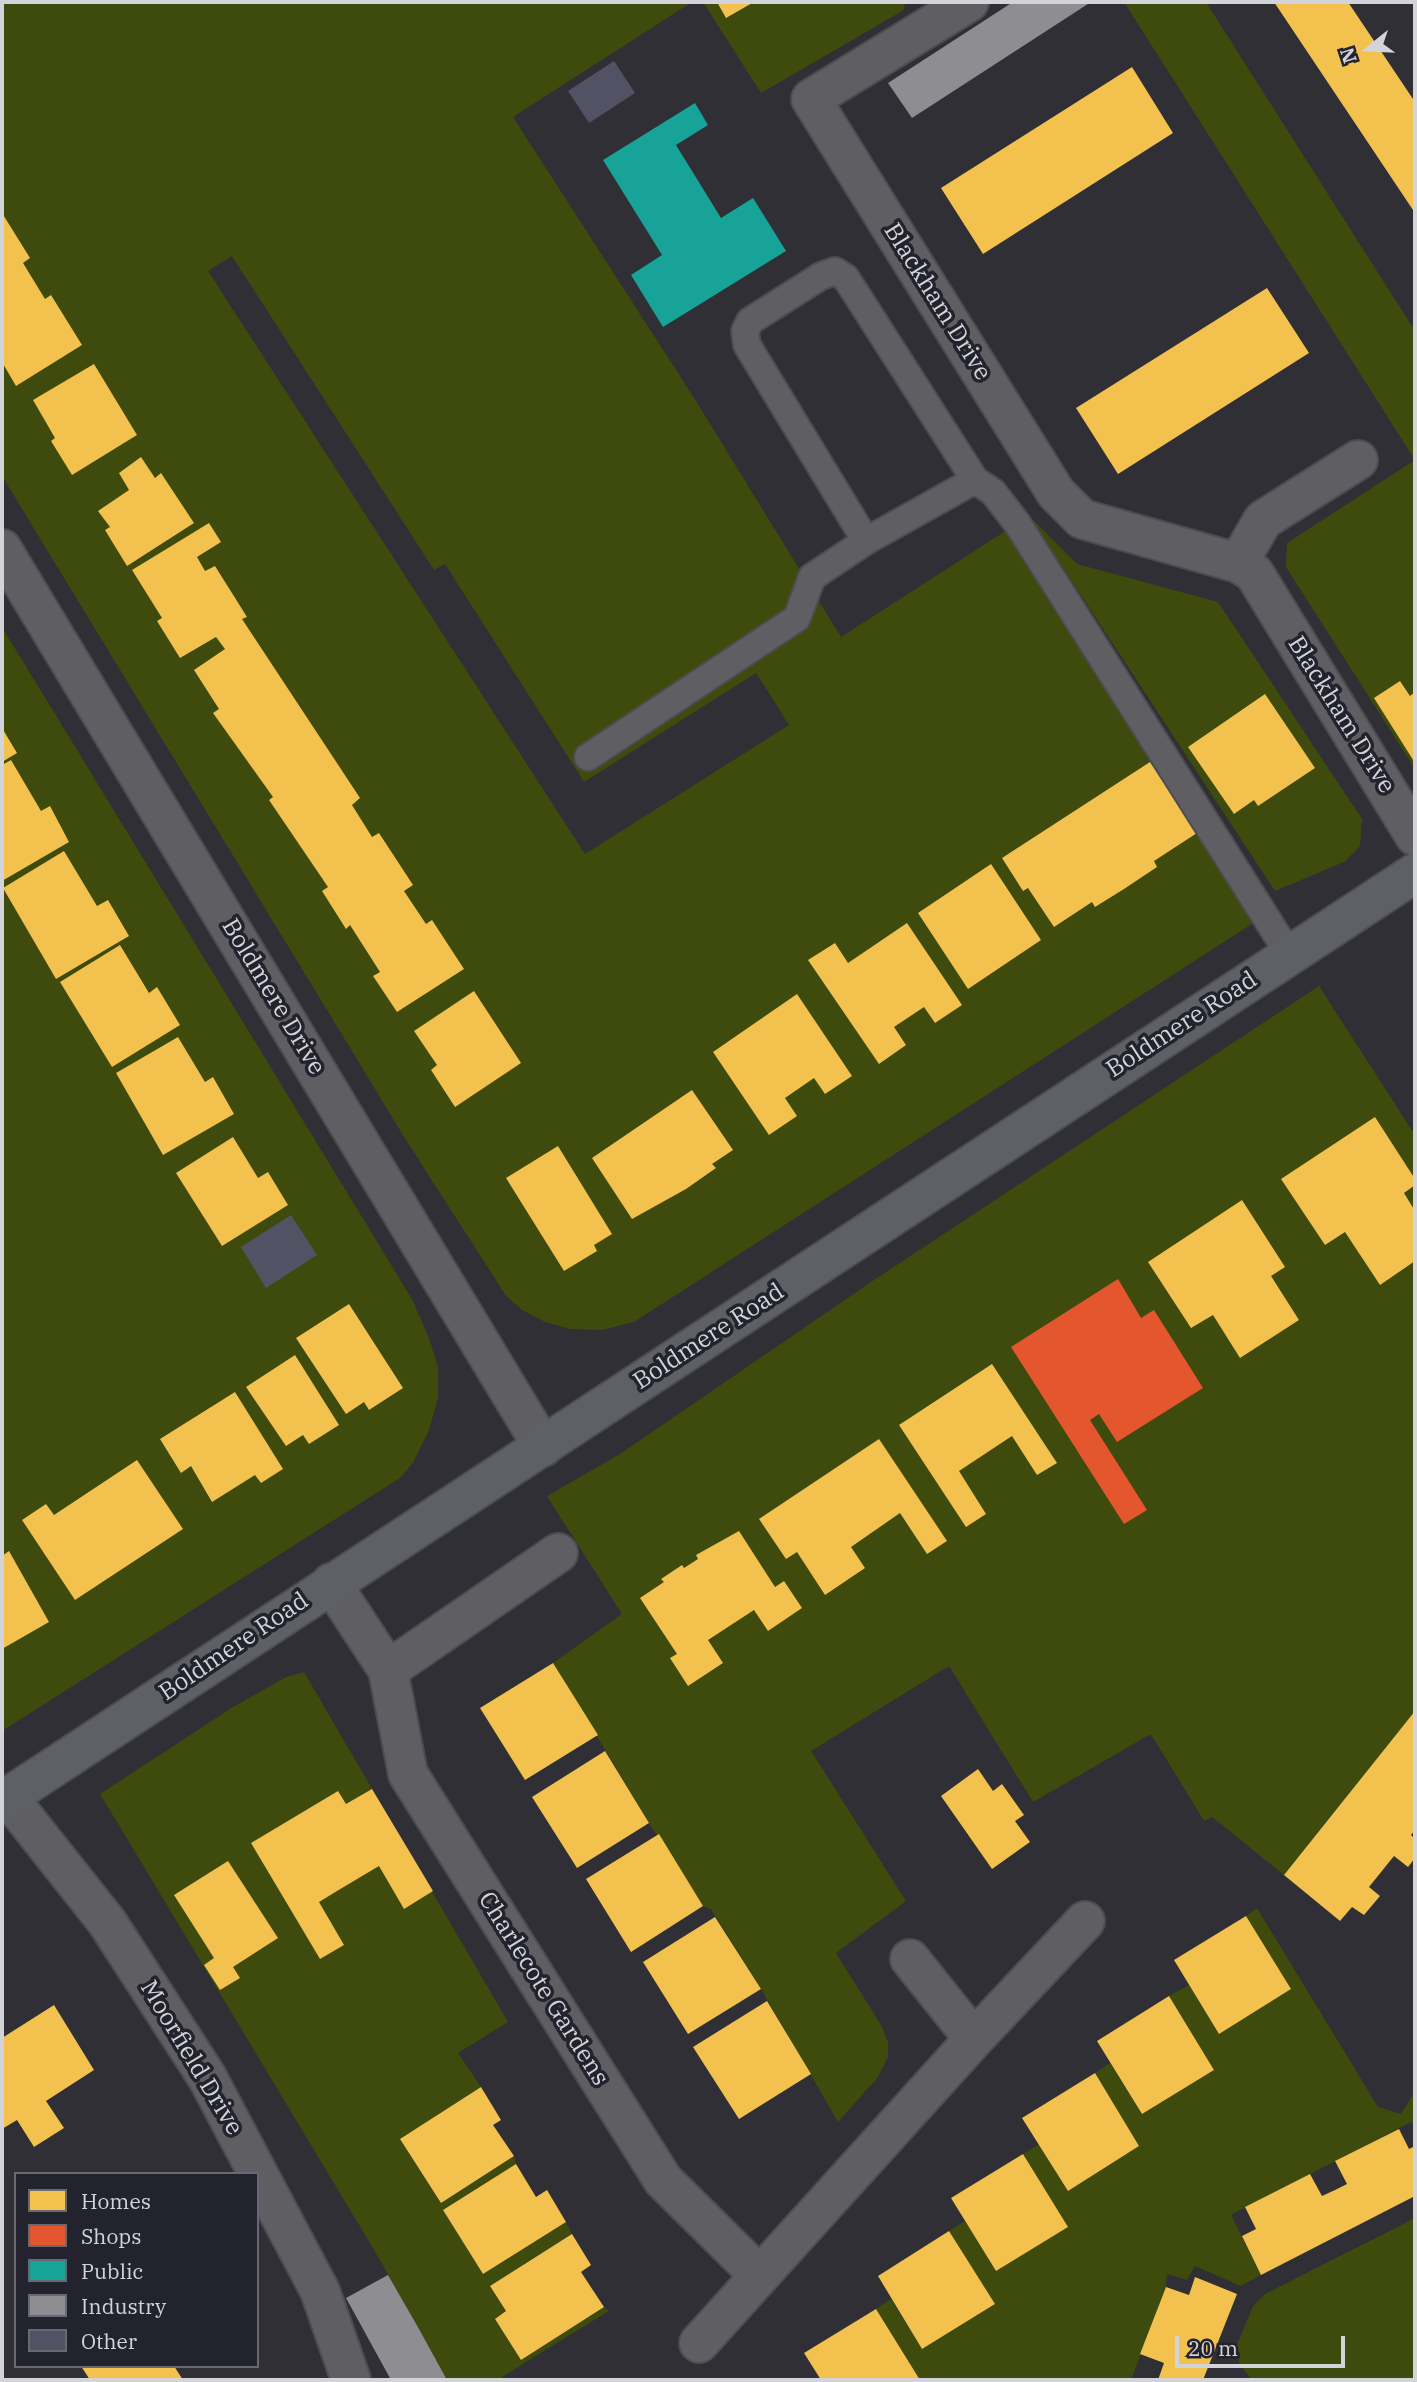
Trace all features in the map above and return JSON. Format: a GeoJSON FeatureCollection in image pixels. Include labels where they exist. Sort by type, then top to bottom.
{"type":"FeatureCollection","features":[{"type":"Feature","properties":{"kind":"main road","name":"Boldmere Road"},"geometry":{"type":"LineString","coordinates":[[5,1799],[1415,873]]}},
{"type":"Feature","properties":{"kind":"street","name":"Blackham Drive"},"geometry":{"type":"LineString","coordinates":[[969,2],[811,99],[1056,493],[1082,519],[1238,563],[1254,573],[1415,836]]}},
{"type":"Feature","properties":{"kind":"street"},"geometry":{"type":"LineString","coordinates":[[1238,563],[1263,520],[1358,460]]}},
{"type":"Feature","properties":{"kind":"street","name":"Boldmere Drive"},"geometry":{"type":"LineString","coordinates":[[2,549],[543,1447]]}},
{"type":"Feature","properties":{"kind":"street"},"geometry":{"type":"LineString","coordinates":[[388,1670],[558,1553]]}},
{"type":"Feature","properties":{"kind":"street","name":"Charlecote Gardens"},"geometry":{"type":"LineString","coordinates":[[331,1583],[388,1670],[408,1774],[663,2180],[758,2274]]}},
{"type":"Feature","properties":{"kind":"street","name":"Moorfield Drive"},"geometry":{"type":"LineString","coordinates":[[5,1799],[107,1922],[208,2077],[258,2172]]}},
{"type":"Feature","properties":{"kind":"street"},"geometry":{"type":"LineString","coordinates":[[699,2343],[758,2274],[1085,1921]]}},
{"type":"Feature","properties":{"kind":"street"},"geometry":{"type":"LineString","coordinates":[[910,1959],[974,2039]]}},
{"type":"Feature","properties":{"kind":"street","name":"Moorfield Drive"},"geometry":{"type":"LineString","coordinates":[[259,2174],[320,2291],[351,2380]]}},
{"type":"Feature","properties":{"kind":"lane"},"geometry":{"type":"LineString","coordinates":[[866,541],[747,345],[745,331],[750,321],[821,276],[835,271],[846,278],[975,480],[993,492],[1017,523],[1289,954]]}},
{"type":"Feature","properties":{"kind":"lane"},"geometry":{"type":"LineString","coordinates":[[588,757],[797,618],[812,578],[866,541],[975,480]]}},
{"type":"Feature","properties":{"kind":"green space"},"geometry":{"type":"Polygon","coordinates":[[[2,2],[692,2],[513,117],[696,401],[841,637],[1007,530],[1255,922],[634,1322],[602,1330],[570,1329],[545,1322],[522,1310],[506,1296],[406,1140],[2,476],[2,2]],[[232,256],[208,271],[585,854],[789,725],[756,673],[584,782],[445,564],[434,570],[232,256]]]}},
{"type":"Feature","properties":{"kind":"green space"},"geometry":{"type":"Polygon","coordinates":[[[703,2],[905,2],[904,10],[761,93],[703,2]]]}},
{"type":"Feature","properties":{"kind":"green space"},"geometry":{"type":"Polygon","coordinates":[[[1124,2],[1206,2],[1415,331],[1415,460],[1124,2]]]}},
{"type":"Feature","properties":{"kind":"green space"},"geometry":{"type":"Polygon","coordinates":[[[1415,460],[1415,769],[1286,567],[1287,543],[1415,460]]]}},
{"type":"Feature","properties":{"kind":"green space"},"geometry":{"type":"Polygon","coordinates":[[[1029,516],[1077,564],[1218,602],[1362,819],[1360,846],[1344,862],[1275,891],[1029,516]]]}},
{"type":"Feature","properties":{"kind":"green space"},"geometry":{"type":"Polygon","coordinates":[[[2,627],[412,1299],[438,1367],[438,1398],[429,1430],[413,1463],[400,1478],[2,1731],[2,627]]]}},
{"type":"Feature","properties":{"kind":"green space"},"geometry":{"type":"Polygon","coordinates":[[[1319,986],[1415,1135],[1415,1711],[1284,1875],[1212,1817],[1204,1821],[1151,1734],[1033,1802],[949,1666],[811,1751],[906,1901],[836,1953],[881,2025],[888,2042],[888,2057],[878,2077],[838,2122],[761,1989],[711,1909],[703,1906],[649,1823],[553,1663],[622,1614],[547,1496],[620,1454],[871,1282],[1319,986]]]}},
{"type":"Feature","properties":{"kind":"green space"},"geometry":{"type":"Polygon","coordinates":[[[304,1672],[508,2022],[458,2053],[481,2087],[400,2139],[441,2203],[514,2156],[516,2164],[443,2210],[483,2274],[566,2222],[572,2234],[490,2286],[506,2311],[495,2319],[521,2360],[604,2307],[609,2311],[497,2380],[447,2380],[373,2248],[100,1794],[233,1707],[286,1677],[304,1672]]]}},
{"type":"Feature","properties":{"kind":"green space"},"geometry":{"type":"Polygon","coordinates":[[[1257,1908],[1378,2107],[1401,2114],[1415,2091],[1415,2127],[1411,2122],[1231,2215],[1261,2275],[1241,2286],[1195,2266],[1187,2280],[1167,2274],[1166,2287],[1131,2380],[920,2380],[876,2309],[891,2299],[922,2349],[994,2305],[949,2231],[965,2221],[996,2271],[1067,2227],[1023,2154],[1039,2144],[1068,2191],[1139,2146],[1095,2073],[1110,2063],[1142,2114],[1214,2070],[1169,1996],[1189,1985],[1219,2034],[1291,1989],[1246,1916],[1257,1908]]]}},
{"type":"Feature","properties":{"kind":"green space"},"geometry":{"type":"Polygon","coordinates":[[[1415,2218],[1415,2380],[1252,2380],[1239,2363],[1236,2347],[1253,2306],[1265,2294],[1415,2218]]]}},
{"type":"Feature","properties":{"kind":"building: Homes"},"geometry":{"type":"Polygon","coordinates":[[[717,2],[754,2],[726,18],[717,2]]]}},
{"type":"Feature","properties":{"kind":"building: Homes"},"geometry":{"type":"Polygon","coordinates":[[[1274,2],[1348,2],[1415,102],[1415,213],[1274,2]]]}},
{"type":"Feature","properties":{"kind":"building: Homes"},"geometry":{"type":"Polygon","coordinates":[[[1132,67],[1173,133],[983,254],[941,188],[1132,67]]]}},
{"type":"Feature","properties":{"kind":"building: Homes"},"geometry":{"type":"Polygon","coordinates":[[[2,213],[30,258],[23,263],[45,299],[51,295],[82,345],[16,386],[2,362],[2,213]]]}},
{"type":"Feature","properties":{"kind":"building: Homes"},"geometry":{"type":"Polygon","coordinates":[[[1267,288],[1309,353],[1118,474],[1076,408],[1267,288]]]}},
{"type":"Feature","properties":{"kind":"building: Homes"},"geometry":{"type":"Polygon","coordinates":[[[94,364],[137,435],[72,475],[51,441],[55,438],[33,400],[94,364]]]}},
{"type":"Feature","properties":{"kind":"building: Homes"},"geometry":{"type":"Polygon","coordinates":[[[141,457],[155,478],[161,473],[194,523],[127,566],[105,530],[110,527],[98,511],[129,490],[119,473],[141,457]]]}},
{"type":"Feature","properties":{"kind":"building: Homes"},"geometry":{"type":"Polygon","coordinates":[[[209,523],[221,542],[197,557],[205,571],[215,566],[247,617],[242,619],[360,798],[352,805],[372,837],[379,833],[413,885],[404,891],[426,924],[432,920],[464,969],[397,1012],[373,976],[380,972],[350,925],[346,929],[322,891],[328,887],[269,800],[273,797],[213,713],[219,709],[194,670],[225,649],[216,637],[180,658],[157,621],[162,618],[132,570],[209,523]]]}},
{"type":"Feature","properties":{"kind":"building: Homes"},"geometry":{"type":"Polygon","coordinates":[[[1400,681],[1410,696],[1415,692],[1415,763],[1374,698],[1400,681]]]}},
{"type":"Feature","properties":{"kind":"building: Homes"},"geometry":{"type":"Polygon","coordinates":[[[1265,694],[1315,768],[1258,806],[1254,800],[1234,814],[1188,747],[1265,694]]]}},
{"type":"Feature","properties":{"kind":"building: Homes"},"geometry":{"type":"Polygon","coordinates":[[[2,728],[17,753],[2,762],[2,728]]]}},
{"type":"Feature","properties":{"kind":"building: Homes"},"geometry":{"type":"Polygon","coordinates":[[[11,760],[41,811],[50,806],[69,842],[2,881],[2,765],[11,760]]]}},
{"type":"Feature","properties":{"kind":"building: Homes"},"geometry":{"type":"Polygon","coordinates":[[[1150,762],[1197,833],[1154,861],[1157,867],[1124,889],[1095,907],[1092,902],[1054,927],[1028,888],[1023,891],[1002,858],[1150,762]]]}},
{"type":"Feature","properties":{"kind":"building: Homes"},"geometry":{"type":"Polygon","coordinates":[[[64,851],[97,906],[108,900],[129,936],[56,979],[3,888],[64,851]]]}},
{"type":"Feature","properties":{"kind":"building: Homes"},"geometry":{"type":"Polygon","coordinates":[[[991,864],[1041,940],[968,989],[918,913],[991,864]]]}},
{"type":"Feature","properties":{"kind":"building: Homes"},"geometry":{"type":"Polygon","coordinates":[[[907,923],[962,1005],[935,1023],[924,1007],[894,1027],[906,1045],[879,1064],[808,960],[835,943],[848,963],[907,923]]]}},
{"type":"Feature","properties":{"kind":"building: Homes"},"geometry":{"type":"Polygon","coordinates":[[[120,945],[149,993],[157,987],[180,1025],[112,1067],[60,982],[120,945]]]}},
{"type":"Feature","properties":{"kind":"building: Homes"},"geometry":{"type":"Polygon","coordinates":[[[474,991],[521,1063],[455,1107],[431,1070],[437,1065],[414,1031],[474,991]]]}},
{"type":"Feature","properties":{"kind":"building: Homes"},"geometry":{"type":"Polygon","coordinates":[[[797,994],[852,1076],[825,1094],[814,1078],[785,1098],[797,1116],[769,1135],[713,1052],[797,994]]]}},
{"type":"Feature","properties":{"kind":"building: Homes"},"geometry":{"type":"Polygon","coordinates":[[[178,1037],[205,1082],[213,1077],[234,1114],[163,1155],[116,1073],[178,1037]]]}},
{"type":"Feature","properties":{"kind":"building: Homes"},"geometry":{"type":"Polygon","coordinates":[[[692,1090],[733,1150],[712,1164],[716,1168],[686,1189],[632,1219],[592,1158],[692,1090]]]}},
{"type":"Feature","properties":{"kind":"building: Homes"},"geometry":{"type":"Polygon","coordinates":[[[1375,1117],[1415,1179],[1415,1185],[1404,1193],[1415,1211],[1415,1261],[1380,1285],[1345,1232],[1325,1245],[1281,1179],[1375,1117]]]}},
{"type":"Feature","properties":{"kind":"building: Homes"},"geometry":{"type":"Polygon","coordinates":[[[233,1137],[258,1178],[268,1172],[288,1205],[222,1246],[176,1173],[233,1137]]]}},
{"type":"Feature","properties":{"kind":"building: Homes"},"geometry":{"type":"Polygon","coordinates":[[[558,1146],[612,1234],[594,1245],[597,1251],[564,1271],[506,1178],[558,1146]]]}},
{"type":"Feature","properties":{"kind":"building: Homes"},"geometry":{"type":"Polygon","coordinates":[[[1242,1200],[1285,1267],[1271,1276],[1299,1320],[1240,1358],[1213,1315],[1191,1328],[1148,1262],[1242,1200]]]}},
{"type":"Feature","properties":{"kind":"building: Homes"},"geometry":{"type":"Polygon","coordinates":[[[349,1304],[403,1388],[369,1410],[364,1402],[346,1414],[296,1338],[349,1304]]]}},
{"type":"Feature","properties":{"kind":"building: Homes"},"geometry":{"type":"Polygon","coordinates":[[[295,1355],[339,1425],[309,1444],[303,1435],[286,1446],[246,1387],[295,1355]]]}},
{"type":"Feature","properties":{"kind":"building: Homes"},"geometry":{"type":"Polygon","coordinates":[[[992,1364],[1057,1463],[1037,1475],[1012,1436],[959,1471],[986,1514],[966,1527],[899,1425],[992,1364]]]}},
{"type":"Feature","properties":{"kind":"building: Homes"},"geometry":{"type":"Polygon","coordinates":[[[235,1392],[283,1469],[261,1483],[255,1475],[212,1502],[191,1466],[181,1473],[160,1439],[235,1392]]]}},
{"type":"Feature","properties":{"kind":"building: Homes"},"geometry":{"type":"Polygon","coordinates":[[[879,1439],[947,1541],[927,1554],[900,1513],[851,1547],[865,1568],[825,1595],[797,1552],[786,1559],[759,1519],[879,1439]]]}},
{"type":"Feature","properties":{"kind":"building: Homes"},"geometry":{"type":"Polygon","coordinates":[[[137,1460],[183,1529],[75,1600],[22,1520],[46,1504],[54,1515],[137,1460]]]}},
{"type":"Feature","properties":{"kind":"building: Homes"},"geometry":{"type":"Polygon","coordinates":[[[739,1531],[775,1587],[784,1581],[802,1608],[768,1631],[754,1610],[708,1640],[723,1663],[688,1686],[670,1658],[677,1654],[640,1598],[664,1582],[661,1579],[682,1565],[684,1568],[698,1559],[696,1555],[739,1531]]]}},
{"type":"Feature","properties":{"kind":"building: Homes"},"geometry":{"type":"Polygon","coordinates":[[[9,1551],[49,1622],[2,1649],[2,1556],[9,1551]]]}},
{"type":"Feature","properties":{"kind":"building: Homes"},"geometry":{"type":"Polygon","coordinates":[[[553,1663],[598,1735],[525,1780],[480,1708],[553,1663]]]}},
{"type":"Feature","properties":{"kind":"building: Homes"},"geometry":{"type":"Polygon","coordinates":[[[1415,1711],[1415,1830],[1411,1835],[1415,1839],[1415,1858],[1408,1867],[1394,1856],[1369,1887],[1380,1896],[1364,1915],[1352,1907],[1340,1921],[1284,1875],[1415,1711]]]}},
{"type":"Feature","properties":{"kind":"building: Homes"},"geometry":{"type":"Polygon","coordinates":[[[605,1751],[649,1823],[577,1868],[532,1797],[605,1751]]]}},
{"type":"Feature","properties":{"kind":"building: Homes"},"geometry":{"type":"Polygon","coordinates":[[[978,1769],[993,1791],[1002,1784],[1024,1815],[1015,1821],[1030,1842],[992,1869],[941,1796],[978,1769]]]}},
{"type":"Feature","properties":{"kind":"building: Homes"},"geometry":{"type":"Polygon","coordinates":[[[372,1789],[433,1891],[404,1909],[379,1866],[342,1888],[319,1902],[344,1945],[320,1959],[251,1843],[338,1791],[346,1804],[372,1789]]]}},
{"type":"Feature","properties":{"kind":"building: Homes"},"geometry":{"type":"Polygon","coordinates":[[[659,1834],[703,1906],[631,1952],[586,1879],[659,1834]]]}},
{"type":"Feature","properties":{"kind":"building: Homes"},"geometry":{"type":"Polygon","coordinates":[[[228,1861],[278,1938],[233,1967],[240,1978],[220,1990],[204,1965],[214,1958],[174,1895],[228,1861]]]}},
{"type":"Feature","properties":{"kind":"building: Homes"},"geometry":{"type":"Polygon","coordinates":[[[1246,1916],[1291,1989],[1219,2034],[1174,1960],[1246,1916]]]}},
{"type":"Feature","properties":{"kind":"building: Homes"},"geometry":{"type":"Polygon","coordinates":[[[715,1917],[761,1989],[688,2034],[643,1962],[715,1917]]]}},
{"type":"Feature","properties":{"kind":"building: Homes"},"geometry":{"type":"Polygon","coordinates":[[[1169,1996],[1214,2070],[1142,2114],[1097,2041],[1169,1996]]]}},
{"type":"Feature","properties":{"kind":"building: Homes"},"geometry":{"type":"Polygon","coordinates":[[[767,2001],[811,2074],[739,2119],[693,2047],[767,2001]]]}},
{"type":"Feature","properties":{"kind":"building: Homes"},"geometry":{"type":"Polygon","coordinates":[[[54,2005],[94,2070],[46,2101],[64,2128],[34,2147],[17,2120],[2,2129],[2,2038],[54,2005]]]}},
{"type":"Feature","properties":{"kind":"building: Homes"},"geometry":{"type":"Polygon","coordinates":[[[1095,2073],[1139,2146],[1068,2191],[1022,2118],[1095,2073]]]}},
{"type":"Feature","properties":{"kind":"building: Homes"},"geometry":{"type":"Polygon","coordinates":[[[481,2087],[501,2120],[493,2125],[514,2156],[441,2203],[400,2139],[481,2087]]]}},
{"type":"Feature","properties":{"kind":"building: Homes"},"geometry":{"type":"Polygon","coordinates":[[[1399,2129],[1409,2149],[1415,2146],[1415,2196],[1261,2275],[1242,2236],[1256,2229],[1245,2207],[1310,2174],[1322,2196],[1347,2184],[1335,2161],[1399,2129]]]}},
{"type":"Feature","properties":{"kind":"building: Homes"},"geometry":{"type":"Polygon","coordinates":[[[1023,2154],[1068,2227],[996,2271],[951,2198],[1023,2154]]]}},
{"type":"Feature","properties":{"kind":"building: Homes"},"geometry":{"type":"Polygon","coordinates":[[[516,2164],[536,2197],[547,2190],[566,2222],[483,2274],[443,2210],[516,2164]]]}},
{"type":"Feature","properties":{"kind":"building: Homes"},"geometry":{"type":"Polygon","coordinates":[[[949,2231],[995,2304],[922,2349],[878,2276],[949,2231]]]}},
{"type":"Feature","properties":{"kind":"building: Homes"},"geometry":{"type":"Polygon","coordinates":[[[572,2234],[591,2265],[581,2272],[604,2307],[521,2360],[495,2319],[506,2311],[490,2286],[572,2234]]]}},
{"type":"Feature","properties":{"kind":"building: Homes"},"geometry":{"type":"Polygon","coordinates":[[[1195,2277],[1237,2294],[1203,2380],[1158,2380],[1164,2363],[1140,2354],[1166,2287],[1189,2295],[1195,2277]]]}},
{"type":"Feature","properties":{"kind":"building: Homes"},"geometry":{"type":"Polygon","coordinates":[[[876,2309],[920,2380],[821,2380],[804,2353],[876,2309]]]}},
{"type":"Feature","properties":{"kind":"building: Homes"},"geometry":{"type":"Polygon","coordinates":[[[82,2368],[175,2368],[183,2380],[90,2380],[82,2368]]]}},
{"type":"Feature","properties":{"kind":"building: Shops"},"geometry":{"type":"Polygon","coordinates":[[[1118,1279],[1141,1318],[1154,1310],[1203,1388],[1117,1442],[1099,1414],[1090,1420],[1147,1510],[1124,1524],[1011,1347],[1118,1279]]]}},
{"type":"Feature","properties":{"kind":"building: Public"},"geometry":{"type":"Polygon","coordinates":[[[695,103],[708,125],[676,145],[721,218],[753,198],[786,251],[663,327],[631,275],[662,255],[603,160],[695,103]]]}},
{"type":"Feature","properties":{"kind":"building: Industry"},"geometry":{"type":"Polygon","coordinates":[[[1013,2],[1091,2],[912,118],[888,83],[1013,2]]]}},
{"type":"Feature","properties":{"kind":"building: Industry"},"geometry":{"type":"Polygon","coordinates":[[[388,2275],[447,2380],[391,2380],[346,2298],[388,2275]]]}},
{"type":"Feature","properties":{"kind":"building: Other"},"geometry":{"type":"Polygon","coordinates":[[[614,61],[635,93],[589,123],[568,91],[614,61]]]}},
{"type":"Feature","properties":{"kind":"building: Other"},"geometry":{"type":"Polygon","coordinates":[[[291,1215],[317,1255],[266,1288],[241,1247],[291,1215]]]}}]}
